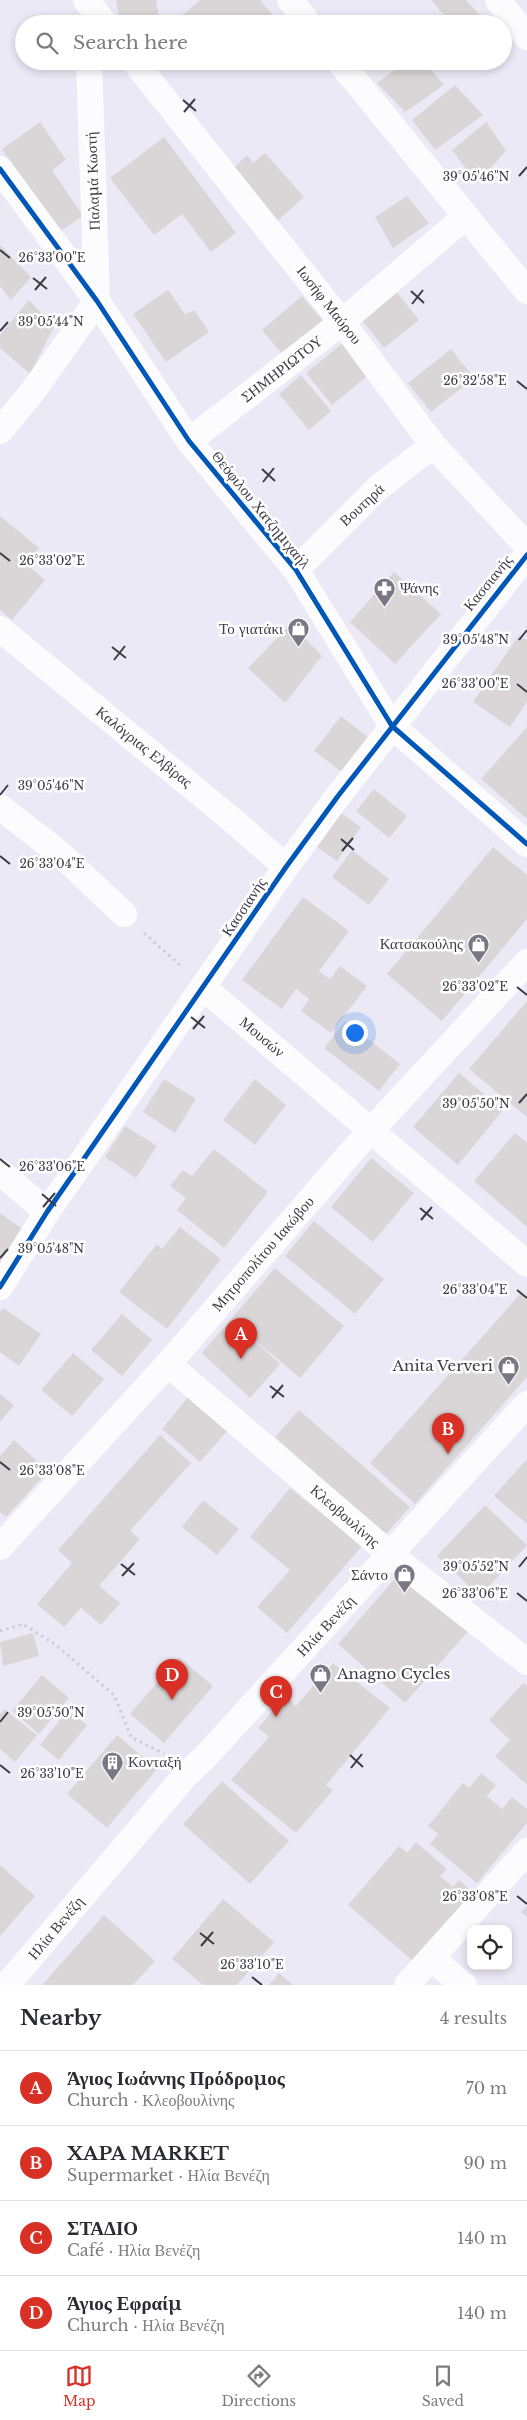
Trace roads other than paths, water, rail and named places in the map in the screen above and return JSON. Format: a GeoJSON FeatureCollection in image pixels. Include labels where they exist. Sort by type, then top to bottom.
{"type":"FeatureCollection","features":[{"type":"Feature","properties":{"kind":"street"},"geometry":{"type":"LineString","coordinates":[[86,0],[87,15]]}},
{"type":"Feature","properties":{"kind":"street"},"geometry":{"type":"LineString","coordinates":[[86,0],[98,15]]}},
{"type":"Feature","properties":{"kind":"street"},"geometry":{"type":"LineString","coordinates":[[290,0],[302,15]]}},
{"type":"Feature","properties":{"kind":"street"},"geometry":{"type":"LineString","coordinates":[[498,0],[510,15]]}},
{"type":"Feature","properties":{"kind":"street"},"geometry":{"type":"LineString","coordinates":[[512,18],[527,37]]}},
{"type":"Feature","properties":{"kind":"street","name":"Παλαμά Κωστή"},"geometry":{"type":"LineString","coordinates":[[89,70],[97,301]]}},
{"type":"Feature","properties":{"kind":"street","name":"Ιωσήφ Μαύρου"},"geometry":{"type":"LineString","coordinates":[[141,70],[342,322],[433,445],[527,546]]}},
{"type":"Feature","properties":{"kind":"street"},"geometry":{"type":"LineString","coordinates":[[346,70],[527,291]]}},
{"type":"Feature","properties":{"kind":"street","name":"Θεόφιλου Χατζημιχαήλ"},"geometry":{"type":"LineString","coordinates":[[0,169],[97,301],[189,441],[296,570],[392,726],[527,844]]}},
{"type":"Feature","properties":{"kind":"street","name":"ΣΗΜΗΡΙΩΤΟΥ"},"geometry":{"type":"LineString","coordinates":[[189,441],[342,322],[466,218]]}},
{"type":"Feature","properties":{"kind":"street"},"geometry":{"type":"LineString","coordinates":[[0,430],[33,391],[97,301]]}},
{"type":"Feature","properties":{"kind":"street","name":"Βουτηρά"},"geometry":{"type":"LineString","coordinates":[[296,570],[378,488],[433,445]]}},
{"type":"Feature","properties":{"kind":"street","name":"Κασσιανής"},"geometry":{"type":"LineString","coordinates":[[0,1287],[46,1212],[286,868],[392,726],[527,555]]}},
{"type":"Feature","properties":{"kind":"street","name":"Καλόγριας Ελβίρας"},"geometry":{"type":"LineString","coordinates":[[0,629],[230,818],[286,868]]}},
{"type":"Feature","properties":{"kind":"street"},"geometry":{"type":"LineString","coordinates":[[0,807],[58,852],[124,914]]}},
{"type":"Feature","properties":{"kind":"street","name":"Μητροπολίτου Ιακώβου"},"geometry":{"type":"LineString","coordinates":[[0,1547],[168,1364],[373,1130],[527,962]]}},
{"type":"Feature","properties":{"kind":"street","name":"Μουσών"},"geometry":{"type":"LineString","coordinates":[[204,988],[373,1130],[527,1264]]}},
{"type":"Feature","properties":{"kind":"street"},"geometry":{"type":"LineString","coordinates":[[0,1172],[46,1212]]}},
{"type":"Feature","properties":{"kind":"street","name":"Κλεοβουλίνης"},"geometry":{"type":"LineString","coordinates":[[168,1364],[391,1555],[527,1662]]}},
{"type":"Feature","properties":{"kind":"street","name":"Ηλία Βενέζη"},"geometry":{"type":"LineString","coordinates":[[7,1985],[185,1776],[206,1756],[391,1555],[527,1404]]}},
{"type":"Feature","properties":{"kind":"street"},"geometry":{"type":"LineString","coordinates":[[407,1985],[527,1851]]}},
{"type":"Feature","properties":{"kind":"street"},"geometry":{"type":"LineString","coordinates":[[432,1959],[464,1985]]}},
{"type":"Feature","properties":{"kind":"place","name":"Ψάνης"},"geometry":{"type":"Point","coordinates":[384,607]}},
{"type":"Feature","properties":{"kind":"place","name":"Το γιατάκι"},"geometry":{"type":"Point","coordinates":[299,648]}},
{"type":"Feature","properties":{"kind":"place","name":"Κατσακούλης"},"geometry":{"type":"Point","coordinates":[479,963]}},
{"type":"Feature","properties":{"kind":"place","name":"Άγιος Ιωάννης Πρόδρομος"},"geometry":{"type":"Point","coordinates":[241,1359]}},
{"type":"Feature","properties":{"kind":"place","name":"Anita Ververi"},"geometry":{"type":"Point","coordinates":[509,1385]}},
{"type":"Feature","properties":{"kind":"place","name":"XAPA MARKET"},"geometry":{"type":"Point","coordinates":[448,1454]}},
{"type":"Feature","properties":{"kind":"place","name":"Σάντο"},"geometry":{"type":"Point","coordinates":[404,1594]}},
{"type":"Feature","properties":{"kind":"place","name":"Anagno Cycles"},"geometry":{"type":"Point","coordinates":[321,1693]}},
{"type":"Feature","properties":{"kind":"place","name":"Άγιος Εφραίμ"},"geometry":{"type":"Point","coordinates":[172,1700]}},
{"type":"Feature","properties":{"kind":"place","name":"ΣΤΑΔΙΟ"},"geometry":{"type":"Point","coordinates":[276,1717]}},
{"type":"Feature","properties":{"kind":"place","name":"Κονταξή"},"geometry":{"type":"Point","coordinates":[112,1781]}}]}
